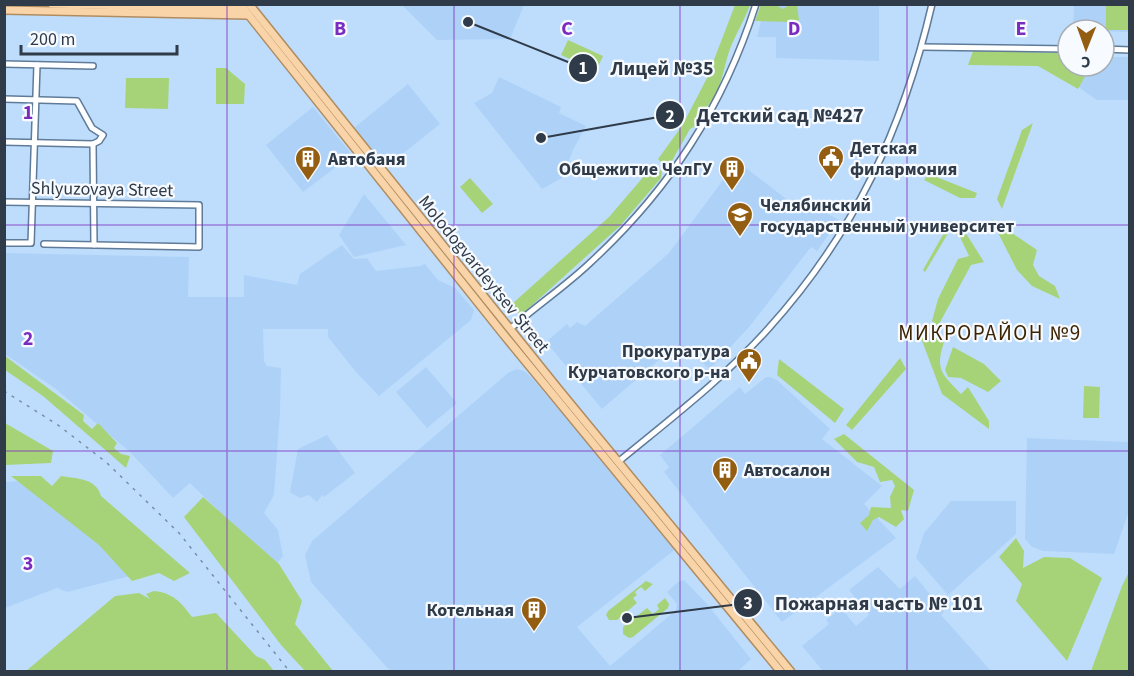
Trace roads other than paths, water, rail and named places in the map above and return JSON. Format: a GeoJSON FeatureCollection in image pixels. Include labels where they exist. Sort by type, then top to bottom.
{"type":"FeatureCollection","features":[{"type":"Feature","properties":{"kind":"main road"},"geometry":{"type":"LineString","coordinates":[[52,4],[66,8]]}},
{"type":"Feature","properties":{"kind":"main road"},"geometry":{"type":"LineString","coordinates":[[122,9],[207,6],[246,9]]}},
{"type":"Feature","properties":{"kind":"main road"},"geometry":{"type":"LineString","coordinates":[[4,10],[66,8],[219,13],[246,9]]}},
{"type":"Feature","properties":{"kind":"main road","name":"Molodogvardeytsev Street"},"geometry":{"type":"LineString","coordinates":[[246,9],[507,332],[769,650],[791,672]]}},
{"type":"Feature","properties":{"kind":"main road","name":"Molodogvardeytsev Street"},"geometry":{"type":"LineString","coordinates":[[769,650],[781,672]]}},
{"type":"Feature","properties":{"kind":"street"},"geometry":{"type":"LineString","coordinates":[[507,332],[589,264],[639,215],[669,178],[697,137],[715,105],[737,57],[756,4]]}},
{"type":"Feature","properties":{"kind":"street"},"geometry":{"type":"LineString","coordinates":[[616,464],[744,354],[787,307],[823,260],[850,217],[884,154],[905,101],[922,47],[932,4]]}},
{"type":"Feature","properties":{"kind":"street"},"geometry":{"type":"LineString","coordinates":[[922,47],[1056,49]]}},
{"type":"Feature","properties":{"kind":"street"},"geometry":{"type":"LineString","coordinates":[[4,64],[93,66]]}},
{"type":"Feature","properties":{"kind":"street"},"geometry":{"type":"LineString","coordinates":[[4,243],[31,243],[37,65]]}},
{"type":"Feature","properties":{"kind":"street"},"geometry":{"type":"LineString","coordinates":[[4,99],[77,101],[92,128],[103,135],[93,144],[4,142]]}},
{"type":"Feature","properties":{"kind":"street"},"geometry":{"type":"LineString","coordinates":[[44,244],[94,245],[93,144]]}},
{"type":"Feature","properties":{"kind":"street","name":"Shlyuzovaya Street"},"geometry":{"type":"LineString","coordinates":[[4,202],[199,205],[199,247],[94,245]]}},
{"type":"Feature","properties":{"kind":"railway"},"geometry":{"type":"LineString","coordinates":[[4,391],[58,425],[106,462],[179,533],[290,672]]}},
{"type":"Feature","properties":{"kind":"place","name":"Лицей №35"},"geometry":{"type":"Point","coordinates":[468,22]}},
{"type":"Feature","properties":{"kind":"place","name":"Детский сад №427"},"geometry":{"type":"Point","coordinates":[541,138]}},
{"type":"Feature","properties":{"kind":"place","name":"Детская филармония"},"geometry":{"type":"Point","coordinates":[831,181]}},
{"type":"Feature","properties":{"kind":"place","name":"Автобаня"},"geometry":{"type":"Point","coordinates":[308,182]}},
{"type":"Feature","properties":{"kind":"place","name":"Общежитие ЧелГУ"},"geometry":{"type":"Point","coordinates":[732,192]}},
{"type":"Feature","properties":{"kind":"place","name":"Челябинский государственный университет"},"geometry":{"type":"Point","coordinates":[740,238]}},
{"type":"Feature","properties":{"kind":"place","name":"Прокуратура Курчатовского р-на"},"geometry":{"type":"Point","coordinates":[749,384]}},
{"type":"Feature","properties":{"kind":"place","name":"Автосалон"},"geometry":{"type":"Point","coordinates":[725,493]}},
{"type":"Feature","properties":{"kind":"place","name":"Пожарная часть № 101"},"geometry":{"type":"Point","coordinates":[627,618]}},
{"type":"Feature","properties":{"kind":"place","name":"Котельная"},"geometry":{"type":"Point","coordinates":[534,633]}},
{"type":"Feature","properties":{"kind":"district","name":"МИКРОРАЙОН №9"},"geometry":{"type":"Point","coordinates":[990,333]}}]}
